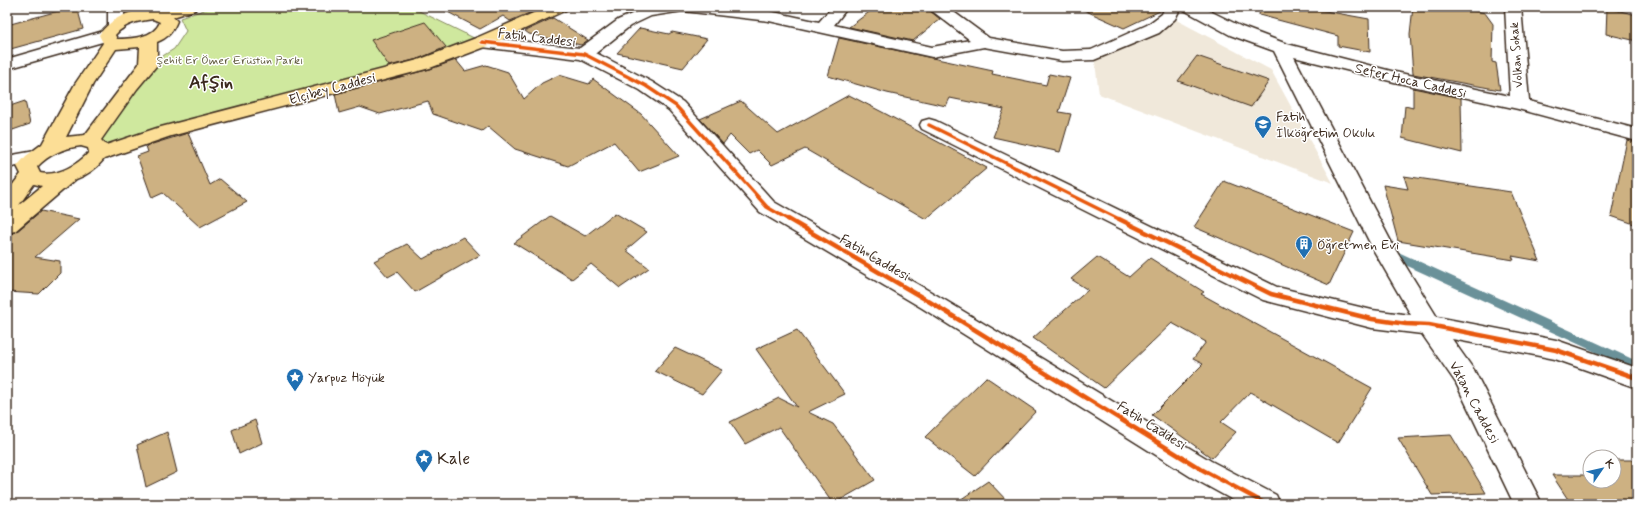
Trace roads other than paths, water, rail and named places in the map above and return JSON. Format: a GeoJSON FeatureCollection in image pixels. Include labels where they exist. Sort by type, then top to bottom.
{"type":"FeatureCollection","features":[{"type":"Feature","properties":{"kind":"main road"},"geometry":{"type":"LineString","coordinates":[[7,206],[38,160],[112,34],[134,17],[153,12],[189,7]]}},
{"type":"Feature","properties":{"kind":"main road","name":"Elçibey Caddesi"},"geometry":{"type":"LineString","coordinates":[[94,147],[164,132],[424,64],[482,42],[560,7]]}},
{"type":"Feature","properties":{"kind":"main road"},"geometry":{"type":"LineString","coordinates":[[112,34],[128,44],[150,39],[165,30],[169,25],[169,21],[153,12]]}},
{"type":"Feature","properties":{"kind":"main road"},"geometry":{"type":"LineString","coordinates":[[7,226],[68,176],[88,166],[94,147],[131,85],[148,65],[150,39]]}},
{"type":"Feature","properties":{"kind":"main road"},"geometry":{"type":"LineString","coordinates":[[38,160],[72,141],[94,147]]}},
{"type":"Feature","properties":{"kind":"main road"},"geometry":{"type":"LineString","coordinates":[[38,160],[46,180],[68,176]]}},
{"type":"Feature","properties":{"kind":"street"},"geometry":{"type":"LineString","coordinates":[[7,64],[112,34],[116,7]]}},
{"type":"Feature","properties":{"kind":"street"},"geometry":{"type":"LineString","coordinates":[[584,54],[624,23],[647,12],[680,7]]}},
{"type":"Feature","properties":{"kind":"street"},"geometry":{"type":"LineString","coordinates":[[685,7],[769,16],[932,52],[984,42],[1062,56],[1094,55],[1153,28],[1169,16],[1173,7]]}},
{"type":"Feature","properties":{"kind":"street"},"geometry":{"type":"LineString","coordinates":[[823,28],[840,7]]}},
{"type":"Feature","properties":{"kind":"street"},"geometry":{"type":"LineString","coordinates":[[937,7],[984,42]]}},
{"type":"Feature","properties":{"kind":"street","name":"Sefer Hoca Caddesi"},"geometry":{"type":"LineString","coordinates":[[1190,7],[1236,31],[1281,48],[1394,77],[1520,104],[1637,135]]}},
{"type":"Feature","properties":{"kind":"street","name":"Volkan Sokak"},"geometry":{"type":"LineString","coordinates":[[1513,7],[1520,104]]}},
{"type":"Feature","properties":{"kind":"street","name":"Fatih Caddesi"},"geometry":{"type":"LineString","coordinates":[[482,42],[584,54],[646,86],[676,106],[766,207],[930,302],[1201,468],[1266,504]]}},
{"type":"Feature","properties":{"kind":"street","name":"Vatan Caddesi"},"geometry":{"type":"LineString","coordinates":[[1281,48],[1385,251],[1429,325],[1465,377],[1528,504]]}},
{"type":"Feature","properties":{"kind":"street"},"geometry":{"type":"LineString","coordinates":[[929,125],[1271,294],[1372,319],[1406,324],[1429,325],[1556,350],[1637,378]]}},
{"type":"Feature","properties":{"kind":"street"},"geometry":{"type":"LineString","coordinates":[[7,162],[38,160]]}},
{"type":"Feature","properties":{"kind":"waterway"},"geometry":{"type":"LineString","coordinates":[[1392,254],[1637,366]]}},
{"type":"Feature","properties":{"kind":"place","name":"Fatih İlköğretim Okulu"},"geometry":{"type":"Point","coordinates":[1263,139]}},
{"type":"Feature","properties":{"kind":"place","name":"Öğretmen Evi"},"geometry":{"type":"Point","coordinates":[1304,259]}},
{"type":"Feature","properties":{"kind":"place","name":"Yarpuz Höyük"},"geometry":{"type":"Point","coordinates":[295,392]}},
{"type":"Feature","properties":{"kind":"place","name":"Kale"},"geometry":{"type":"Point","coordinates":[424,473]}},
{"type":"Feature","properties":{"kind":"district","name":"Afşin"},"geometry":{"type":"Point","coordinates":[211,82]}},
{"type":"Feature","properties":{"kind":"park label","name":"Şehit Er Ömer Erüstün Parkı"},"geometry":{"type":"Point","coordinates":[230,60]}}]}
